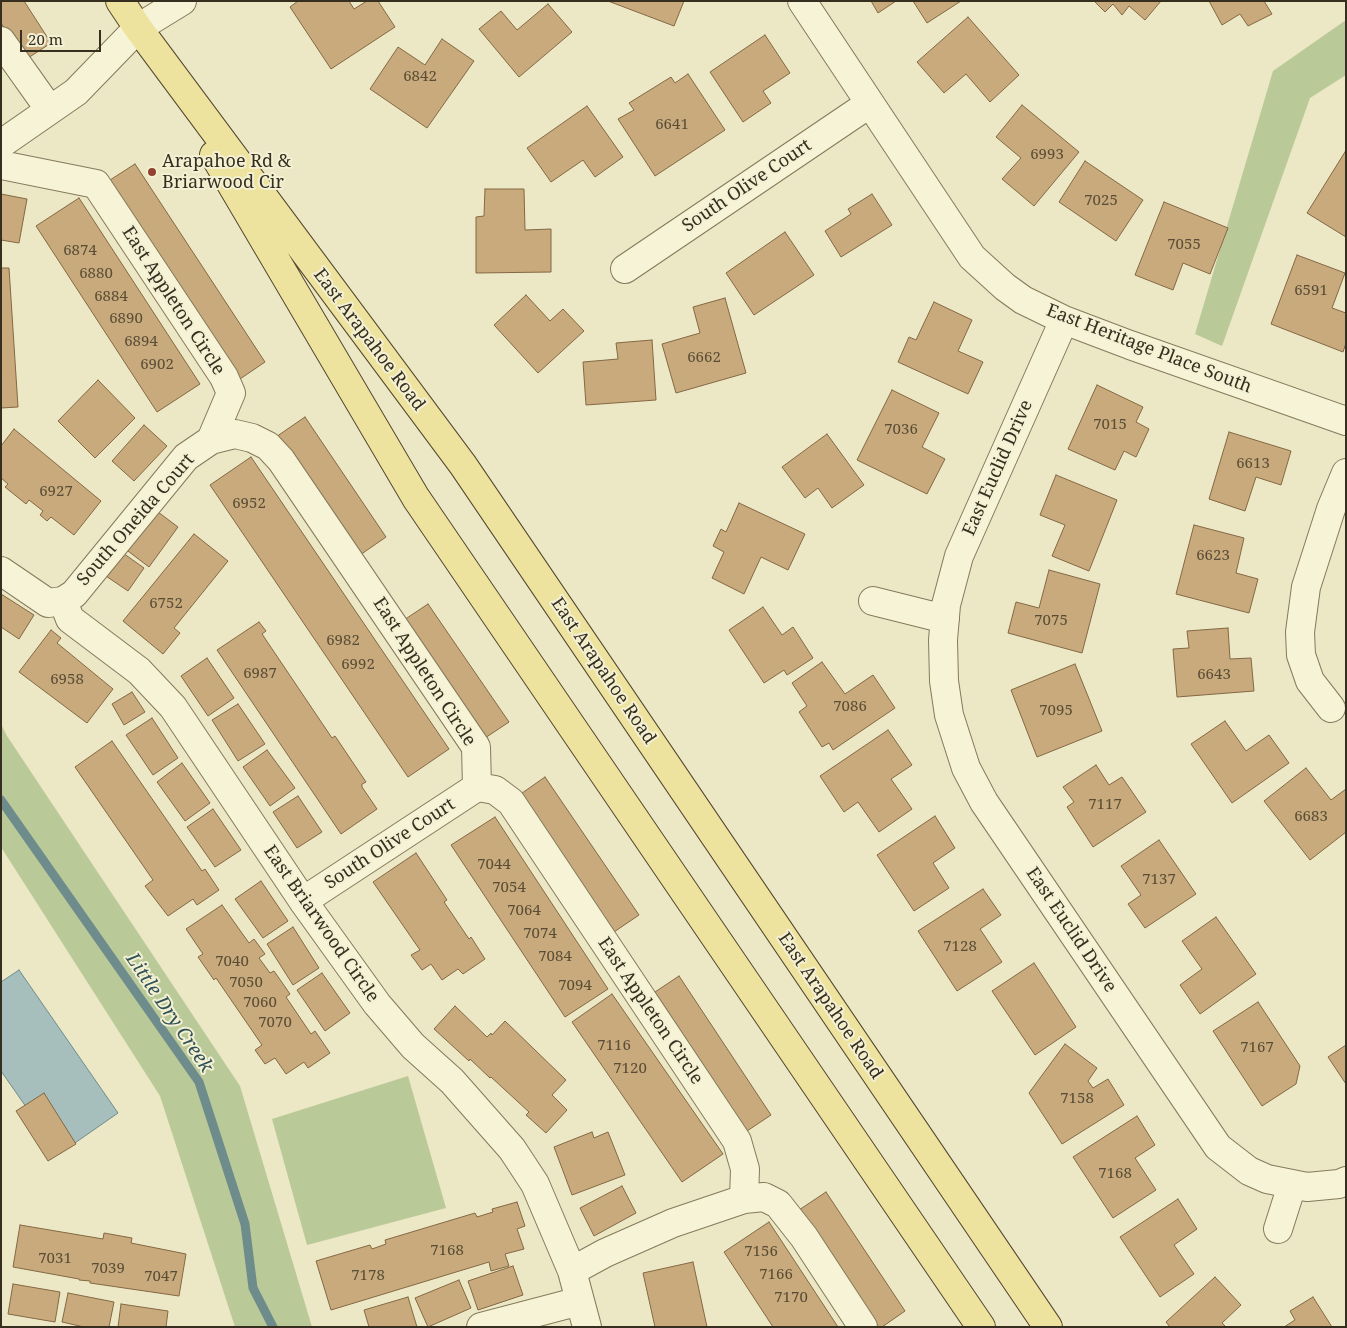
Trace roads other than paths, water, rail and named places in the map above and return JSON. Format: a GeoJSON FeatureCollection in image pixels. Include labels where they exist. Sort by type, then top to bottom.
{"type":"FeatureCollection","features":[{"type":"Feature","properties":{"kind":"main road","name":"East Arapahoe Road"},"geometry":{"type":"LineString","coordinates":[[120,1],[138,28],[463,465],[1048,1327]]}},
{"type":"Feature","properties":{"kind":"main road","name":"East Arapahoe Road"},"geometry":{"type":"LineString","coordinates":[[138,28],[416,498],[981,1327]]}},
{"type":"Feature","properties":{"kind":"street"},"geometry":{"type":"LineString","coordinates":[[1,144],[76,92],[138,28],[182,1]]}},
{"type":"Feature","properties":{"kind":"street","name":"East Heritage Place South"},"geometry":{"type":"LineString","coordinates":[[802,1],[972,257],[1005,287],[1017,296],[1064,320],[1346,421]]}},
{"type":"Feature","properties":{"kind":"street"},"geometry":{"type":"LineString","coordinates":[[1,41],[50,110]]}},
{"type":"Feature","properties":{"kind":"street","name":"South Olive Court"},"geometry":{"type":"LineString","coordinates":[[626,269],[869,104]]}},
{"type":"Feature","properties":{"kind":"street","name":"East Appleton Circle"},"geometry":{"type":"LineString","coordinates":[[1,165],[96,184],[224,376],[231,392],[211,440]]}},
{"type":"Feature","properties":{"kind":"street","name":"East Euclid Drive"},"geometry":{"type":"LineString","coordinates":[[1064,320],[959,556],[946,605],[943,640],[944,681],[949,715],[966,768],[984,802],[1218,1147],[1249,1171],[1267,1179],[1307,1187],[1339,1184],[1346,1181]]}},
{"type":"Feature","properties":{"kind":"street","name":"East Appleton Circle"},"geometry":{"type":"LineString","coordinates":[[211,440],[235,434],[252,438],[268,446],[282,460],[476,747],[477,787],[495,790],[511,802],[737,1142],[745,1169],[744,1199]]}},
{"type":"Feature","properties":{"kind":"street","name":"South Oneida Court"},"geometry":{"type":"LineString","coordinates":[[63,601],[74,594],[186,457],[211,440]]}},
{"type":"Feature","properties":{"kind":"street"},"geometry":{"type":"LineString","coordinates":[[1331,708],[1310,681],[1301,655],[1300,632],[1306,587],[1332,508],[1346,473]]}},
{"type":"Feature","properties":{"kind":"street"},"geometry":{"type":"LineString","coordinates":[[1,571],[48,603],[63,601]]}},
{"type":"Feature","properties":{"kind":"street","name":"East Briarwood Circle"},"geometry":{"type":"LineString","coordinates":[[63,601],[70,619],[139,671],[173,707],[303,901],[377,1004],[408,1041],[452,1081],[512,1149],[535,1184],[572,1271],[587,1327]]}},
{"type":"Feature","properties":{"kind":"street"},"geometry":{"type":"LineString","coordinates":[[873,602],[945,619]]}},
{"type":"Feature","properties":{"kind":"street","name":"South Olive Court"},"geometry":{"type":"LineString","coordinates":[[303,901],[477,787]]}},
{"type":"Feature","properties":{"kind":"street"},"geometry":{"type":"LineString","coordinates":[[1278,1228],[1292,1185]]}},
{"type":"Feature","properties":{"kind":"street"},"geometry":{"type":"LineString","coordinates":[[572,1271],[673,1223],[744,1199],[764,1197],[778,1204],[804,1237],[863,1327]]}},
{"type":"Feature","properties":{"kind":"street"},"geometry":{"type":"LineString","coordinates":[[481,1327],[580,1301]]}},
{"type":"Feature","properties":{"kind":"water"},"geometry":{"type":"Polygon","coordinates":[[[19,970],[118,1113],[59,1154],[1,1071],[1,982],[19,970]]]}},
{"type":"Feature","properties":{"kind":"waterway","name":"Little Dry Creek"},"geometry":{"type":"LineString","coordinates":[[1,800],[199,1082],[245,1224],[253,1288],[273,1327]]}},
{"type":"Feature","properties":{"kind":"place","name":"Arapahoe Rd & Briarwood Cir"},"geometry":{"type":"Point","coordinates":[152,172]}}]}
